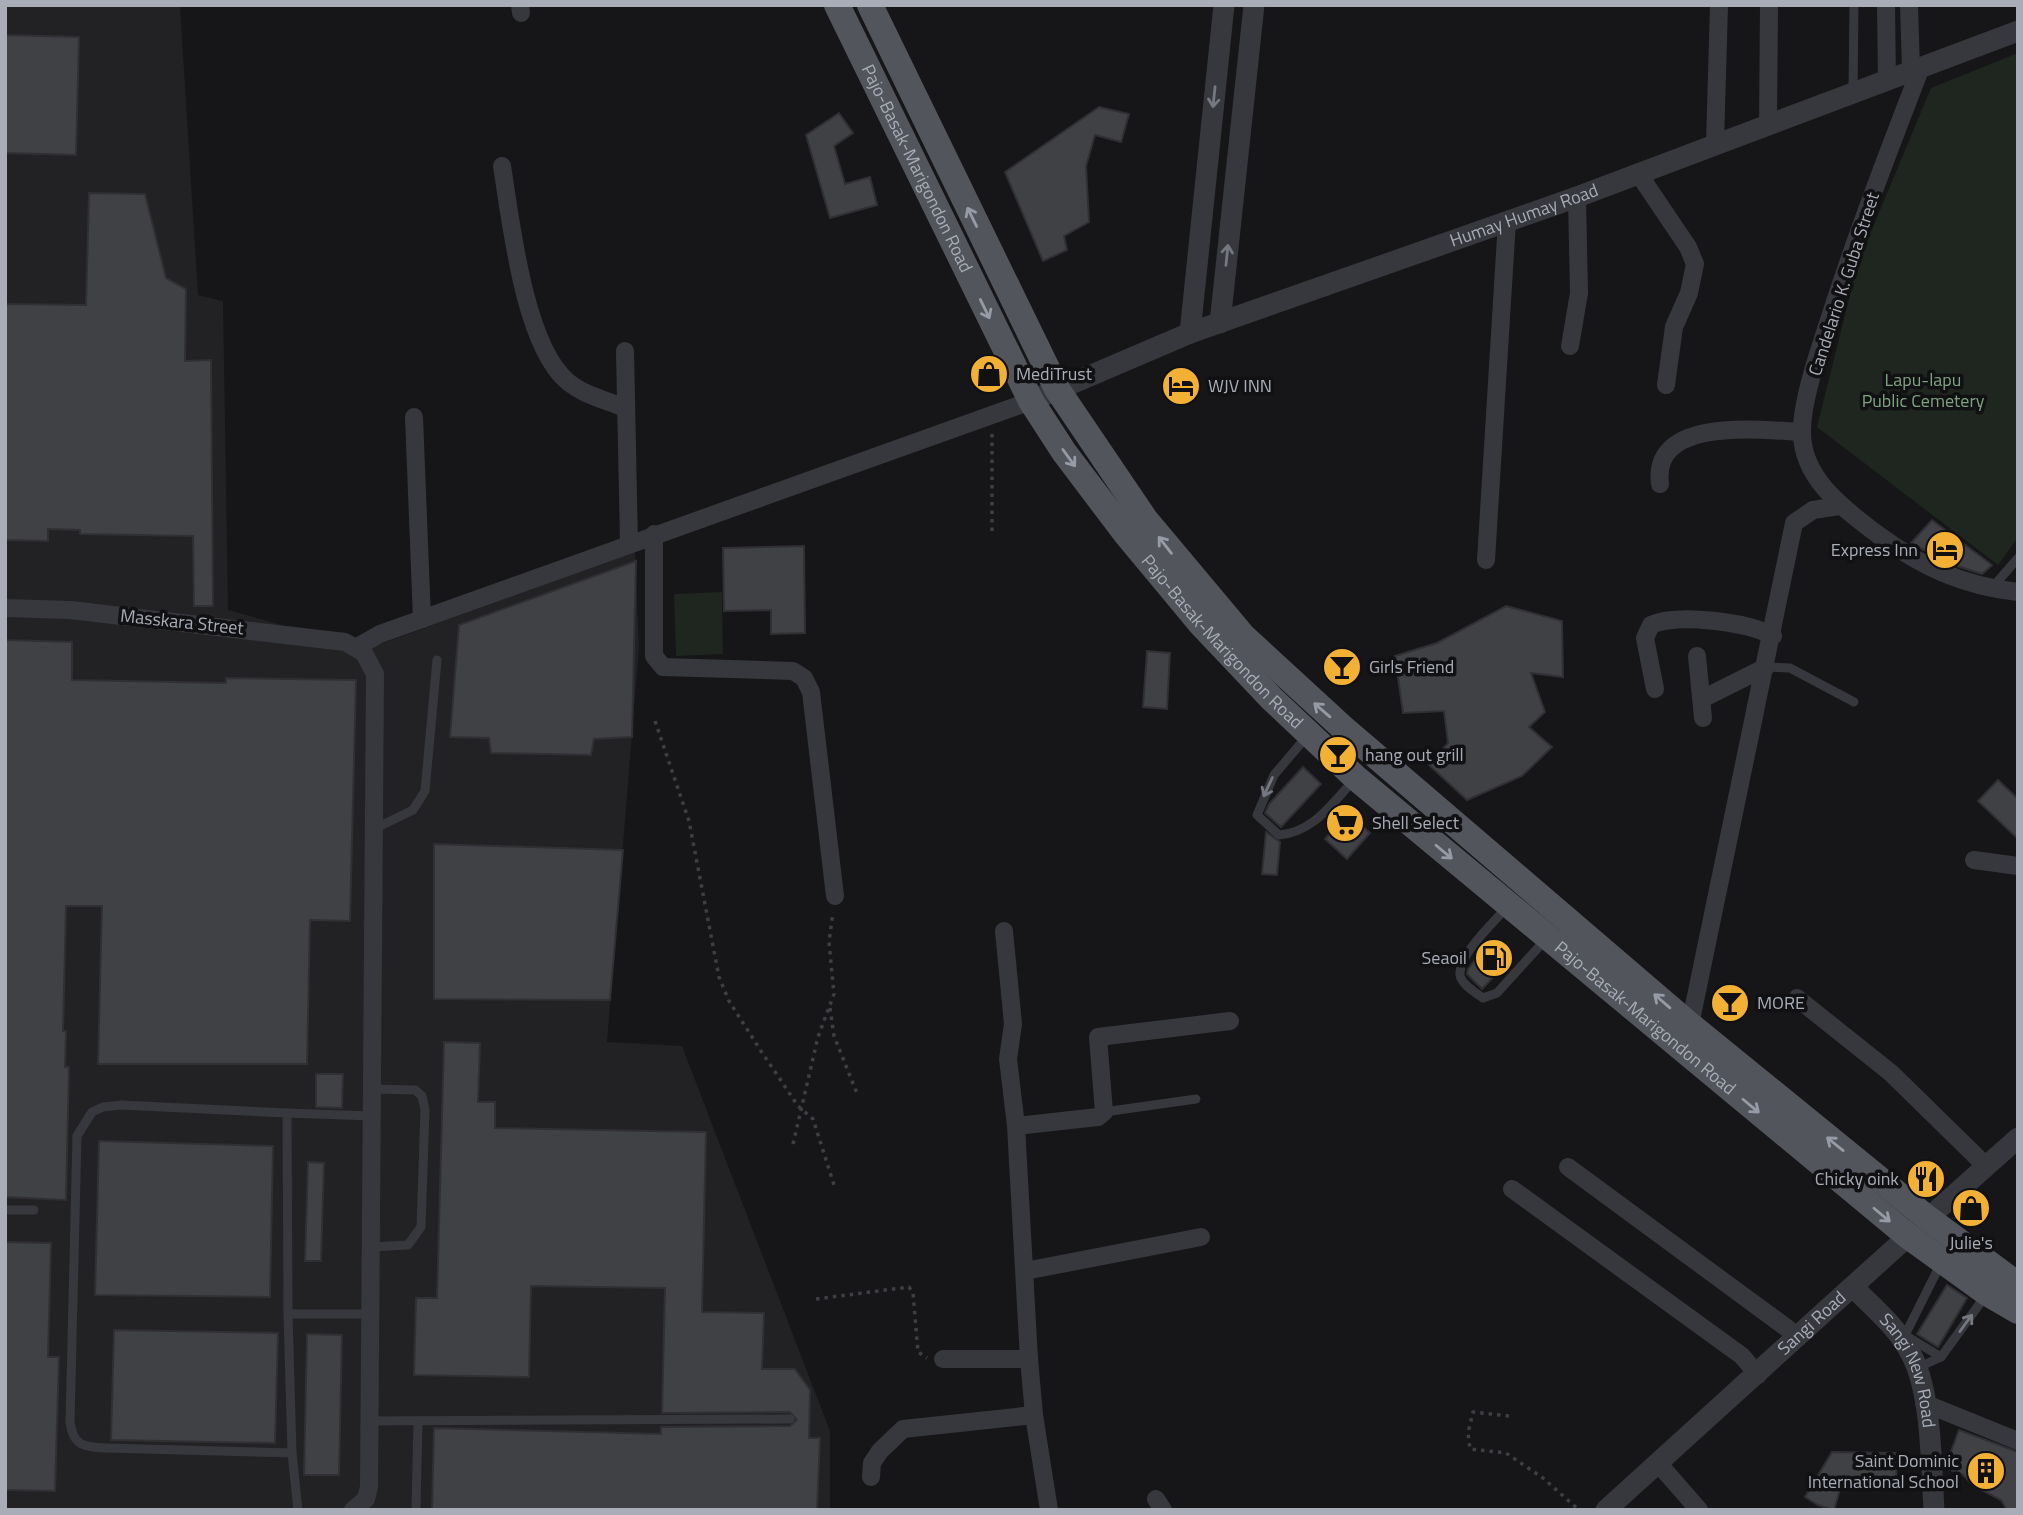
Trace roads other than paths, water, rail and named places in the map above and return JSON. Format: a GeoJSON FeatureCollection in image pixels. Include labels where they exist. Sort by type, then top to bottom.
{"type":"FeatureCollection","features":[{"type":"Feature","properties":{"kind":"main road","name":"Pajo-Basak-Marigondon Road"},"geometry":{"type":"LineString","coordinates":[[837,5],[1031,401],[1064,452],[1161,577],[1224,650],[1356,778],[1908,1236],[1987,1293],[2018,1311]]}},
{"type":"Feature","properties":{"kind":"main road","name":"Pajo-Basak-Marigondon Road"},"geometry":{"type":"LineString","coordinates":[[870,5],[1057,388],[1145,519],[1243,636],[1342,727],[1690,1025],[1926,1217],[2018,1285]]}},
{"type":"Feature","properties":{"kind":"street"},"geometry":{"type":"LineString","coordinates":[[1190,333],[1224,5]]}},
{"type":"Feature","properties":{"kind":"street"},"geometry":{"type":"LineString","coordinates":[[1220,323],[1254,5]]}},
{"type":"Feature","properties":{"kind":"street"},"geometry":{"type":"LineString","coordinates":[[1715,144],[1719,5]]}},
{"type":"Feature","properties":{"kind":"street"},"geometry":{"type":"LineString","coordinates":[[1768,124],[1769,5]]}},
{"type":"Feature","properties":{"kind":"street"},"geometry":{"type":"LineString","coordinates":[[1885,5],[1887,81]]}},
{"type":"Feature","properties":{"kind":"street"},"geometry":{"type":"LineString","coordinates":[[1909,5],[1916,69]]}},
{"type":"Feature","properties":{"kind":"street","name":"Humay Humay Road"},"geometry":{"type":"LineString","coordinates":[[1031,401],[1190,333],[1577,197],[2018,31]]}},
{"type":"Feature","properties":{"kind":"street"},"geometry":{"type":"LineString","coordinates":[[1218,52],[1249,56]]}},
{"type":"Feature","properties":{"kind":"street","name":"Candelario K. Guba Street"},"geometry":{"type":"LineString","coordinates":[[1916,69],[1852,248],[1816,359],[1802,432],[1818,481],[1839,506],[1893,546],[1949,578],[1991,589],[2018,592]]}},
{"type":"Feature","properties":{"kind":"street"},"geometry":{"type":"LineString","coordinates":[[502,166],[529,305],[547,357],[575,386],[625,408]]}},
{"type":"Feature","properties":{"kind":"street"},"geometry":{"type":"LineString","coordinates":[[1638,173],[1688,247],[1695,264],[1689,293],[1674,327],[1665,385]]}},
{"type":"Feature","properties":{"kind":"street"},"geometry":{"type":"LineString","coordinates":[[1570,346],[1579,293],[1577,197]]}},
{"type":"Feature","properties":{"kind":"street"},"geometry":{"type":"LineString","coordinates":[[1486,560],[1507,221]]}},
{"type":"Feature","properties":{"kind":"street"},"geometry":{"type":"LineString","coordinates":[[625,351],[629,544]]}},
{"type":"Feature","properties":{"kind":"street"},"geometry":{"type":"LineString","coordinates":[[353,1510],[366,1499],[369,1487],[377,685],[370,663],[357,647],[380,634],[1031,401]]}},
{"type":"Feature","properties":{"kind":"street"},"geometry":{"type":"LineString","coordinates":[[414,417],[422,619]]}},
{"type":"Feature","properties":{"kind":"street"},"geometry":{"type":"LineString","coordinates":[[1660,484],[1660,465],[1669,452],[1700,433],[1723,429],[1802,432]]}},
{"type":"Feature","properties":{"kind":"street"},"geometry":{"type":"LineString","coordinates":[[1690,1025],[1773,636],[1794,523],[1813,510],[1839,506]]}},
{"type":"Feature","properties":{"kind":"street"},"geometry":{"type":"LineString","coordinates":[[654,534],[654,656],[663,667],[793,671],[804,678],[811,692],[835,896]]}},
{"type":"Feature","properties":{"kind":"street","name":"Masskara Street"},"geometry":{"type":"LineString","coordinates":[[5,608],[70,610],[199,623],[345,642],[357,647]]}},
{"type":"Feature","properties":{"kind":"street"},"geometry":{"type":"LineString","coordinates":[[1655,688],[1645,638],[1651,625],[1669,621],[1743,624],[1773,636]]}},
{"type":"Feature","properties":{"kind":"street"},"geometry":{"type":"LineString","coordinates":[[1697,656],[1703,718]]}},
{"type":"Feature","properties":{"kind":"street"},"geometry":{"type":"LineString","coordinates":[[1702,699],[1766,667]]}},
{"type":"Feature","properties":{"kind":"street"},"geometry":{"type":"LineString","coordinates":[[1974,860],[2018,866]]}},
{"type":"Feature","properties":{"kind":"street"},"geometry":{"type":"LineString","coordinates":[[1004,932],[1013,1024],[1008,1059],[1016,1126],[1034,1415],[1049,1510]]}},
{"type":"Feature","properties":{"kind":"street"},"geometry":{"type":"LineString","coordinates":[[1797,998],[1891,1073],[1986,1166]]}},
{"type":"Feature","properties":{"kind":"street"},"geometry":{"type":"LineString","coordinates":[[1016,1126],[1098,1117],[1104,1112],[1098,1037],[1230,1021]]}},
{"type":"Feature","properties":{"kind":"street","name":"Sangi Road"},"geometry":{"type":"LineString","coordinates":[[1606,1510],[1800,1337],[1926,1217],[2018,1138]]}},
{"type":"Feature","properties":{"kind":"street"},"geometry":{"type":"LineString","coordinates":[[1568,1167],[1800,1337]]}},
{"type":"Feature","properties":{"kind":"street"},"geometry":{"type":"LineString","coordinates":[[1512,1189],[1742,1356],[1758,1375]]}},
{"type":"Feature","properties":{"kind":"street"},"geometry":{"type":"LineString","coordinates":[[1025,1271],[1201,1237]]}},
{"type":"Feature","properties":{"kind":"street","name":"Sangi New Road"},"geometry":{"type":"LineString","coordinates":[[1854,1287],[1904,1338],[1917,1368],[1938,1507]]}},
{"type":"Feature","properties":{"kind":"street"},"geometry":{"type":"LineString","coordinates":[[943,1359],[1030,1359]]}},
{"type":"Feature","properties":{"kind":"street"},"geometry":{"type":"LineString","coordinates":[[1924,1403],[2018,1441]]}},
{"type":"Feature","properties":{"kind":"street"},"geometry":{"type":"LineString","coordinates":[[871,1477],[872,1463],[880,1451],[903,1429],[1034,1415]]}},
{"type":"Feature","properties":{"kind":"street"},"geometry":{"type":"LineString","coordinates":[[1658,1463],[1699,1510]]}},
{"type":"Feature","properties":{"kind":"lane"},"geometry":{"type":"LineString","coordinates":[[1853,93],[1854,5]]}},
{"type":"Feature","properties":{"kind":"lane"},"geometry":{"type":"LineString","coordinates":[[1991,589],[2018,558]]}},
{"type":"Feature","properties":{"kind":"lane"},"geometry":{"type":"LineString","coordinates":[[376,828],[412,810],[425,791],[438,660]]}},
{"type":"Feature","properties":{"kind":"lane"},"geometry":{"type":"LineString","coordinates":[[1766,667],[1790,668],[1854,702]]}},
{"type":"Feature","properties":{"kind":"lane"},"geometry":{"type":"LineString","coordinates":[[1310,733],[1274,775],[1257,815],[1265,824],[1279,835],[1296,833],[1310,827],[1356,778]]}},
{"type":"Feature","properties":{"kind":"lane"},"geometry":{"type":"LineString","coordinates":[[1509,905],[1469,951],[1459,972],[1460,979],[1475,993],[1483,998],[1497,993],[1548,937]]}},
{"type":"Feature","properties":{"kind":"lane"},"geometry":{"type":"LineString","coordinates":[[371,1247],[408,1245],[421,1227],[425,1110],[422,1096],[415,1090],[373,1089]]}},
{"type":"Feature","properties":{"kind":"lane"},"geometry":{"type":"LineString","coordinates":[[1104,1112],[1196,1099]]}},
{"type":"Feature","properties":{"kind":"lane"},"geometry":{"type":"LineString","coordinates":[[292,1453],[84,1447],[71,1435],[77,1136],[82,1124],[92,1112],[103,1107],[121,1105],[373,1115]]}},
{"type":"Feature","properties":{"kind":"lane"},"geometry":{"type":"LineString","coordinates":[[287,1113],[288,1314],[292,1453],[298,1510]]}},
{"type":"Feature","properties":{"kind":"lane"},"geometry":{"type":"LineString","coordinates":[[5,1210],[34,1210]]}},
{"type":"Feature","properties":{"kind":"lane"},"geometry":{"type":"LineString","coordinates":[[1941,1357],[1904,1338],[1942,1261]]}},
{"type":"Feature","properties":{"kind":"lane"},"geometry":{"type":"LineString","coordinates":[[1917,1368],[1941,1357],[1987,1293]]}},
{"type":"Feature","properties":{"kind":"lane"},"geometry":{"type":"LineString","coordinates":[[288,1314],[371,1314]]}},
{"type":"Feature","properties":{"kind":"lane"},"geometry":{"type":"LineString","coordinates":[[369,1421],[790,1419]]}},
{"type":"Feature","properties":{"kind":"lane"},"geometry":{"type":"LineString","coordinates":[[416,1510],[418,1421]]}},
{"type":"Feature","properties":{"kind":"place","name":"MediTrust"},"geometry":{"type":"Point","coordinates":[989,374]}},
{"type":"Feature","properties":{"kind":"place","name":"WJV INN"},"geometry":{"type":"Point","coordinates":[1181,386]}},
{"type":"Feature","properties":{"kind":"place","name":"Express Inn"},"geometry":{"type":"Point","coordinates":[1945,550]}},
{"type":"Feature","properties":{"kind":"place","name":"Girls Friend"},"geometry":{"type":"Point","coordinates":[1342,667]}},
{"type":"Feature","properties":{"kind":"place","name":"hang out grill"},"geometry":{"type":"Point","coordinates":[1338,755]}},
{"type":"Feature","properties":{"kind":"place","name":"Shell Select"},"geometry":{"type":"Point","coordinates":[1345,823]}},
{"type":"Feature","properties":{"kind":"place","name":"Seaoil"},"geometry":{"type":"Point","coordinates":[1494,958]}},
{"type":"Feature","properties":{"kind":"place","name":"MORE"},"geometry":{"type":"Point","coordinates":[1730,1003]}},
{"type":"Feature","properties":{"kind":"place","name":"Chicky oink"},"geometry":{"type":"Point","coordinates":[1926,1179]}},
{"type":"Feature","properties":{"kind":"place","name":"Julie's"},"geometry":{"type":"Point","coordinates":[1971,1208]}},
{"type":"Feature","properties":{"kind":"place","name":"Saint Dominic International School"},"geometry":{"type":"Point","coordinates":[1986,1471]}},
{"type":"Feature","properties":{"kind":"park label","name":"Lapu-lapu Public Cemetery"},"geometry":{"type":"Point","coordinates":[1923,390]}}]}
